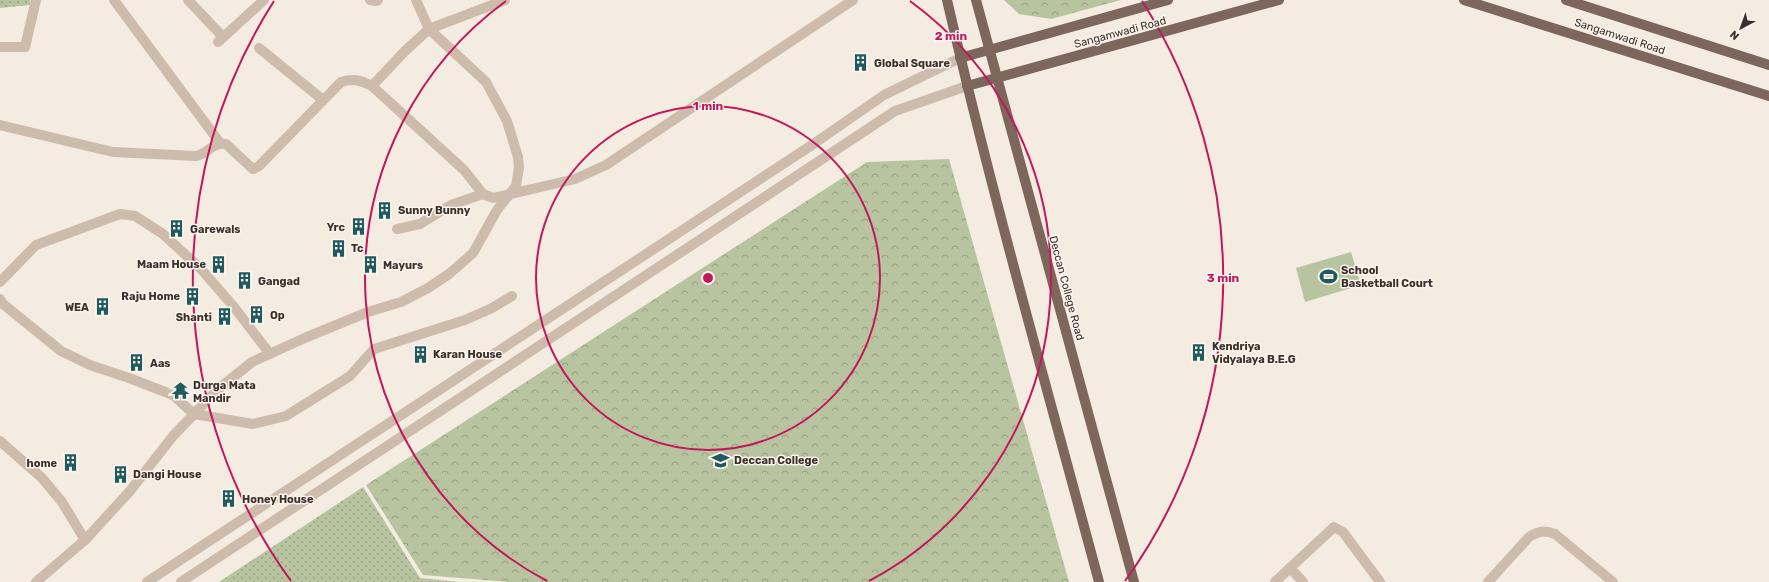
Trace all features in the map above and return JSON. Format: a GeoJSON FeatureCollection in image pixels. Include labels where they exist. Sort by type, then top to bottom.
{"type":"FeatureCollection","features":[{"type":"Feature","properties":{"kind":"main road"},"geometry":{"type":"LineString","coordinates":[[947,0],[967,86],[1099,582]]}},
{"type":"Feature","properties":{"kind":"main road","name":"Deccan College Road"},"geometry":{"type":"LineString","coordinates":[[976,0],[1134,582]]}},
{"type":"Feature","properties":{"kind":"main road","name":"Sangamwadi Road"},"geometry":{"type":"LineString","coordinates":[[960,58],[1168,0]]}},
{"type":"Feature","properties":{"kind":"main road","name":"Sangamwadi Road"},"geometry":{"type":"LineString","coordinates":[[967,86],[1279,0]]}},
{"type":"Feature","properties":{"kind":"main road","name":"Sangamwadi Road"},"geometry":{"type":"LineString","coordinates":[[1464,0],[1769,96]]}},
{"type":"Feature","properties":{"kind":"main road","name":"Sangamwadi Road"},"geometry":{"type":"LineString","coordinates":[[1566,0],[1769,65]]}},
{"type":"Feature","properties":{"kind":"street"},"geometry":{"type":"LineString","coordinates":[[0,47],[25,47],[36,0]]}},
{"type":"Feature","properties":{"kind":"street"},"geometry":{"type":"LineString","coordinates":[[114,0],[220,143]]}},
{"type":"Feature","properties":{"kind":"street"},"geometry":{"type":"LineString","coordinates":[[188,0],[220,39],[264,0]]}},
{"type":"Feature","properties":{"kind":"street"},"geometry":{"type":"LineString","coordinates":[[370,0],[378,0]]}},
{"type":"Feature","properties":{"kind":"street"},"geometry":{"type":"LineString","coordinates":[[36,582],[85,540],[130,491],[173,436],[223,386],[252,362],[368,312],[401,302],[428,288],[449,274],[473,253],[497,210],[516,186],[519,167],[518,157],[507,121],[486,82],[429,29],[416,0]]}},
{"type":"Feature","properties":{"kind":"street"},"geometry":{"type":"LineString","coordinates":[[372,86],[404,52],[429,29],[505,0]]}},
{"type":"Feature","properties":{"kind":"street"},"geometry":{"type":"LineString","coordinates":[[0,125],[112,152],[196,156],[201,155],[215,145],[220,143],[226,144],[253,169],[259,166],[341,82],[351,79],[360,80],[372,86],[464,170],[483,194],[493,198],[508,196],[575,179],[606,165],[853,0]]}},
{"type":"Feature","properties":{"kind":"street"},"geometry":{"type":"LineString","coordinates":[[259,48],[323,100]]}},
{"type":"Feature","properties":{"kind":"street"},"geometry":{"type":"LineString","coordinates":[[147,582],[812,145],[884,95],[960,58]]}},
{"type":"Feature","properties":{"kind":"street"},"geometry":{"type":"LineString","coordinates":[[180,582],[895,111],[967,86]]}},
{"type":"Feature","properties":{"kind":"street"},"geometry":{"type":"LineString","coordinates":[[398,229],[420,224],[451,205],[483,194]]}},
{"type":"Feature","properties":{"kind":"street"},"geometry":{"type":"LineString","coordinates":[[0,282],[36,245],[120,214],[135,216],[163,234],[201,269],[234,307],[270,354]]}},
{"type":"Feature","properties":{"kind":"street"},"geometry":{"type":"LineString","coordinates":[[0,299],[3,304],[61,351],[90,365],[173,395],[194,414],[253,424],[286,416],[350,376],[374,349],[465,320],[492,308],[512,296]]}},
{"type":"Feature","properties":{"kind":"street"},"geometry":{"type":"LineString","coordinates":[[0,441],[42,478],[62,502],[85,540]]}},
{"type":"Feature","properties":{"kind":"street"},"geometry":{"type":"LineString","coordinates":[[1275,582],[1334,527],[1343,532],[1380,582]]}},
{"type":"Feature","properties":{"kind":"street"},"geometry":{"type":"LineString","coordinates":[[1488,582],[1529,537],[1536,532],[1546,530],[1555,534],[1600,578],[1613,582]]}},
{"type":"Feature","properties":{"kind":"street"},"geometry":{"type":"LineString","coordinates":[[1290,568],[1303,582]]}},
{"type":"Feature","properties":{"kind":"green space"},"geometry":{"type":"Polygon","coordinates":[[[0,0],[30,0],[30,5],[0,8],[0,0]]]}},
{"type":"Feature","properties":{"kind":"green space"},"geometry":{"type":"Polygon","coordinates":[[[1004,0],[1121,0],[1051,19],[1019,14],[1004,0]]]}},
{"type":"Feature","properties":{"kind":"green space","name":"Deccan College"},"geometry":{"type":"Polygon","coordinates":[[[949,159],[1069,582],[509,582],[423,575],[366,485],[867,162],[949,159]]]}},
{"type":"Feature","properties":{"kind":"green space","name":"School Basketball Court"},"geometry":{"type":"Polygon","coordinates":[[[1351,252],[1361,285],[1305,302],[1296,268],[1351,252]]]}},
{"type":"Feature","properties":{"kind":"green space"},"geometry":{"type":"Polygon","coordinates":[[[363,487],[420,578],[459,582],[219,582],[363,487]]]}},
{"type":"Feature","properties":{"kind":"place","name":"Global Square"},"geometry":{"type":"Point","coordinates":[861,63]}},
{"type":"Feature","properties":{"kind":"place","name":"Sunny Bunny"},"geometry":{"type":"Point","coordinates":[385,210]}},
{"type":"Feature","properties":{"kind":"place","name":"Yrc"},"geometry":{"type":"Point","coordinates":[358,227]}},
{"type":"Feature","properties":{"kind":"place","name":"Garewals"},"geometry":{"type":"Point","coordinates":[177,229]}},
{"type":"Feature","properties":{"kind":"place","name":"Tc"},"geometry":{"type":"Point","coordinates":[338,248]}},
{"type":"Feature","properties":{"kind":"place","name":"Maam House"},"geometry":{"type":"Point","coordinates":[219,264]}},
{"type":"Feature","properties":{"kind":"place","name":"Mayurs"},"geometry":{"type":"Point","coordinates":[370,265]}},
{"type":"Feature","properties":{"kind":"place","name":"School Basketball Court"},"geometry":{"type":"Point","coordinates":[1328,276]}},
{"type":"Feature","properties":{"kind":"place","name":"Gangad"},"geometry":{"type":"Point","coordinates":[245,281]}},
{"type":"Feature","properties":{"kind":"place","name":"Raju Home"},"geometry":{"type":"Point","coordinates":[193,296]}},
{"type":"Feature","properties":{"kind":"place","name":"WEA"},"geometry":{"type":"Point","coordinates":[102,307]}},
{"type":"Feature","properties":{"kind":"place","name":"Op"},"geometry":{"type":"Point","coordinates":[257,315]}},
{"type":"Feature","properties":{"kind":"place","name":"Shanti"},"geometry":{"type":"Point","coordinates":[225,317]}},
{"type":"Feature","properties":{"kind":"place","name":"Kendriya Vidyalaya B.E.G"},"geometry":{"type":"Point","coordinates":[1199,352]}},
{"type":"Feature","properties":{"kind":"place","name":"Karan House"},"geometry":{"type":"Point","coordinates":[420,354]}},
{"type":"Feature","properties":{"kind":"place","name":"Aas"},"geometry":{"type":"Point","coordinates":[137,363]}},
{"type":"Feature","properties":{"kind":"place","name":"Durga Mata Mandir"},"geometry":{"type":"Point","coordinates":[180,391]}},
{"type":"Feature","properties":{"kind":"place","name":"Deccan College"},"geometry":{"type":"Point","coordinates":[721,460]}},
{"type":"Feature","properties":{"kind":"place","name":"home"},"geometry":{"type":"Point","coordinates":[70,463]}},
{"type":"Feature","properties":{"kind":"place","name":"Dangi House"},"geometry":{"type":"Point","coordinates":[120,474]}},
{"type":"Feature","properties":{"kind":"place","name":"Honey House"},"geometry":{"type":"Point","coordinates":[229,499]}}]}
